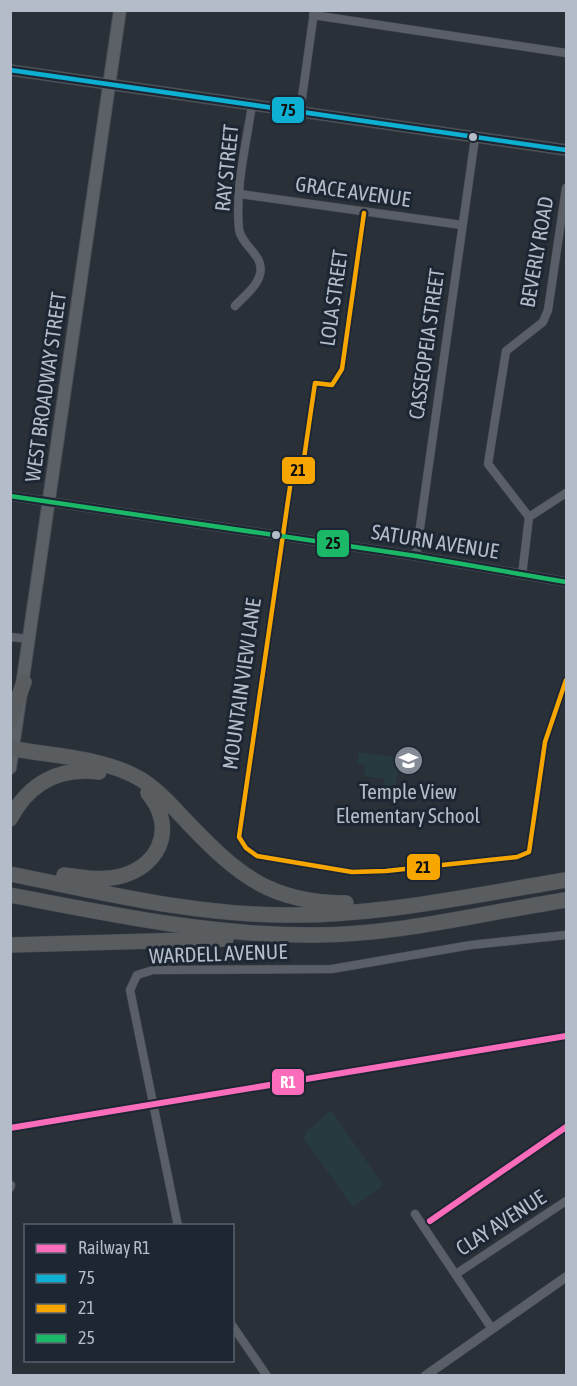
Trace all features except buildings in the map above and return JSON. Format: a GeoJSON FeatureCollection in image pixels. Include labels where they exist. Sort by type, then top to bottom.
{"type":"FeatureCollection","features":[{"type":"Feature","properties":{"kind":"highway"},"geometry":{"type":"LineString","coordinates":[[10,721],[24,682]]}},
{"type":"Feature","properties":{"kind":"highway"},"geometry":{"type":"LineString","coordinates":[[14,749],[109,766],[134,776],[160,794],[237,871],[277,893],[329,903],[483,893]]}},
{"type":"Feature","properties":{"kind":"highway"},"geometry":{"type":"LineString","coordinates":[[10,819],[22,800],[36,786],[51,776],[82,771],[117,777],[134,784],[148,794],[159,807],[163,820],[163,833],[152,858],[127,874],[96,878],[13,872]]}},
{"type":"Feature","properties":{"kind":"highway"},"geometry":{"type":"LineString","coordinates":[[13,872],[194,909],[276,915],[372,909],[567,880]]}},
{"type":"Feature","properties":{"kind":"highway"},"geometry":{"type":"LineString","coordinates":[[10,895],[145,921],[212,930],[310,935]]}},
{"type":"Feature","properties":{"kind":"highway"},"geometry":{"type":"LineString","coordinates":[[402,927],[567,900]]}},
{"type":"Feature","properties":{"kind":"highway"},"geometry":{"type":"LineString","coordinates":[[10,945],[310,935],[567,909]]}},
{"type":"Feature","properties":{"kind":"main road","name":"WEST BROADWAY STREET"},"geometry":{"type":"LineString","coordinates":[[10,768],[120,10]]}},
{"type":"Feature","properties":{"kind":"main road"},"geometry":{"type":"LineString","coordinates":[[10,70],[567,150]]}},
{"type":"Feature","properties":{"kind":"street"},"geometry":{"type":"LineString","coordinates":[[300,112],[314,13],[567,53]]}},
{"type":"Feature","properties":{"kind":"street","name":"RAY STREET"},"geometry":{"type":"LineString","coordinates":[[234,306],[255,285],[261,273],[260,260],[240,234],[240,194],[252,105]]}},
{"type":"Feature","properties":{"kind":"street","name":"CASSEOPEIA STREET"},"geometry":{"type":"LineString","coordinates":[[416,556],[475,138]]}},
{"type":"Feature","properties":{"kind":"street","name":"BEVERLY ROAD"},"geometry":{"type":"LineString","coordinates":[[529,517],[488,464],[506,351],[543,322],[548,310],[563,249],[567,188]]}},
{"type":"Feature","properties":{"kind":"street","name":"GRACE AVENUE"},"geometry":{"type":"LineString","coordinates":[[240,194],[462,225]]}},
{"type":"Feature","properties":{"kind":"street","name":"LOLA STREET"},"geometry":{"type":"LineString","coordinates":[[332,385],[342,369],[364,213]]}},
{"type":"Feature","properties":{"kind":"street","name":"MOUNTAIN VIEW LANE"},"geometry":{"type":"LineString","coordinates":[[332,385],[315,383],[303,465],[291,480],[239,837],[246,848],[257,856],[352,872],[386,871],[517,856],[528,852],[545,742],[567,680]]}},
{"type":"Feature","properties":{"kind":"street"},"geometry":{"type":"LineString","coordinates":[[522,575],[529,517],[567,493]]}},
{"type":"Feature","properties":{"kind":"street","name":"SATURN AVENUE"},"geometry":{"type":"LineString","coordinates":[[10,496],[416,556],[567,582]]}},
{"type":"Feature","properties":{"kind":"street"},"geometry":{"type":"LineString","coordinates":[[10,637],[30,639]]}},
{"type":"Feature","properties":{"kind":"street","name":"WARDELL AVENUE"},"geometry":{"type":"LineString","coordinates":[[178,1224],[130,990],[137,975],[153,970],[332,969],[471,945],[567,935]]}},
{"type":"Feature","properties":{"kind":"street","name":"CLAY AVENUE"},"geometry":{"type":"LineString","coordinates":[[456,1274],[567,1201]]}},
{"type":"Feature","properties":{"kind":"street"},"geometry":{"type":"LineString","coordinates":[[415,1214],[492,1329]]}},
{"type":"Feature","properties":{"kind":"street"},"geometry":{"type":"LineString","coordinates":[[425,1376],[567,1277]]}},
{"type":"Feature","properties":{"kind":"street"},"geometry":{"type":"LineString","coordinates":[[234,1328],[267,1376]]}},
{"type":"Feature","properties":{"kind":"green space"},"geometry":{"type":"Polygon","coordinates":[[[359,752],[400,758],[395,790],[383,788],[384,779],[364,776],[365,765],[357,764],[359,752]]]}},
{"type":"Feature","properties":{"kind":"green space"},"geometry":{"type":"Polygon","coordinates":[[[331,1110],[383,1185],[353,1207],[304,1139],[306,1132],[331,1110]]]}},
{"type":"Feature","properties":{"kind":"rail line","name":"R1"},"geometry":{"type":"LineString","coordinates":[[10,1128],[566,1036]]}},
{"type":"Feature","properties":{"kind":"rail line","name":"R1"},"geometry":{"type":"LineString","coordinates":[[430,1221],[566,1127]]}},
{"type":"Feature","properties":{"kind":"transit line","name":"75"},"geometry":{"type":"LineString","coordinates":[[10,70],[566,150]]}},
{"type":"Feature","properties":{"kind":"transit line","name":"21"},"geometry":{"type":"LineString","coordinates":[[364,213],[342,369],[332,385],[315,383],[303,465],[291,480],[239,837],[246,848],[257,856],[352,872],[386,871],[517,857],[529,852],[545,742],[566,680]]}},
{"type":"Feature","properties":{"kind":"transit line","name":"25"},"geometry":{"type":"LineString","coordinates":[[10,496],[416,556],[566,582]]}},
{"type":"Feature","properties":{"kind":"place","name":"Temple View Elementary School"},"geometry":{"type":"Point","coordinates":[408,761]}}]}
